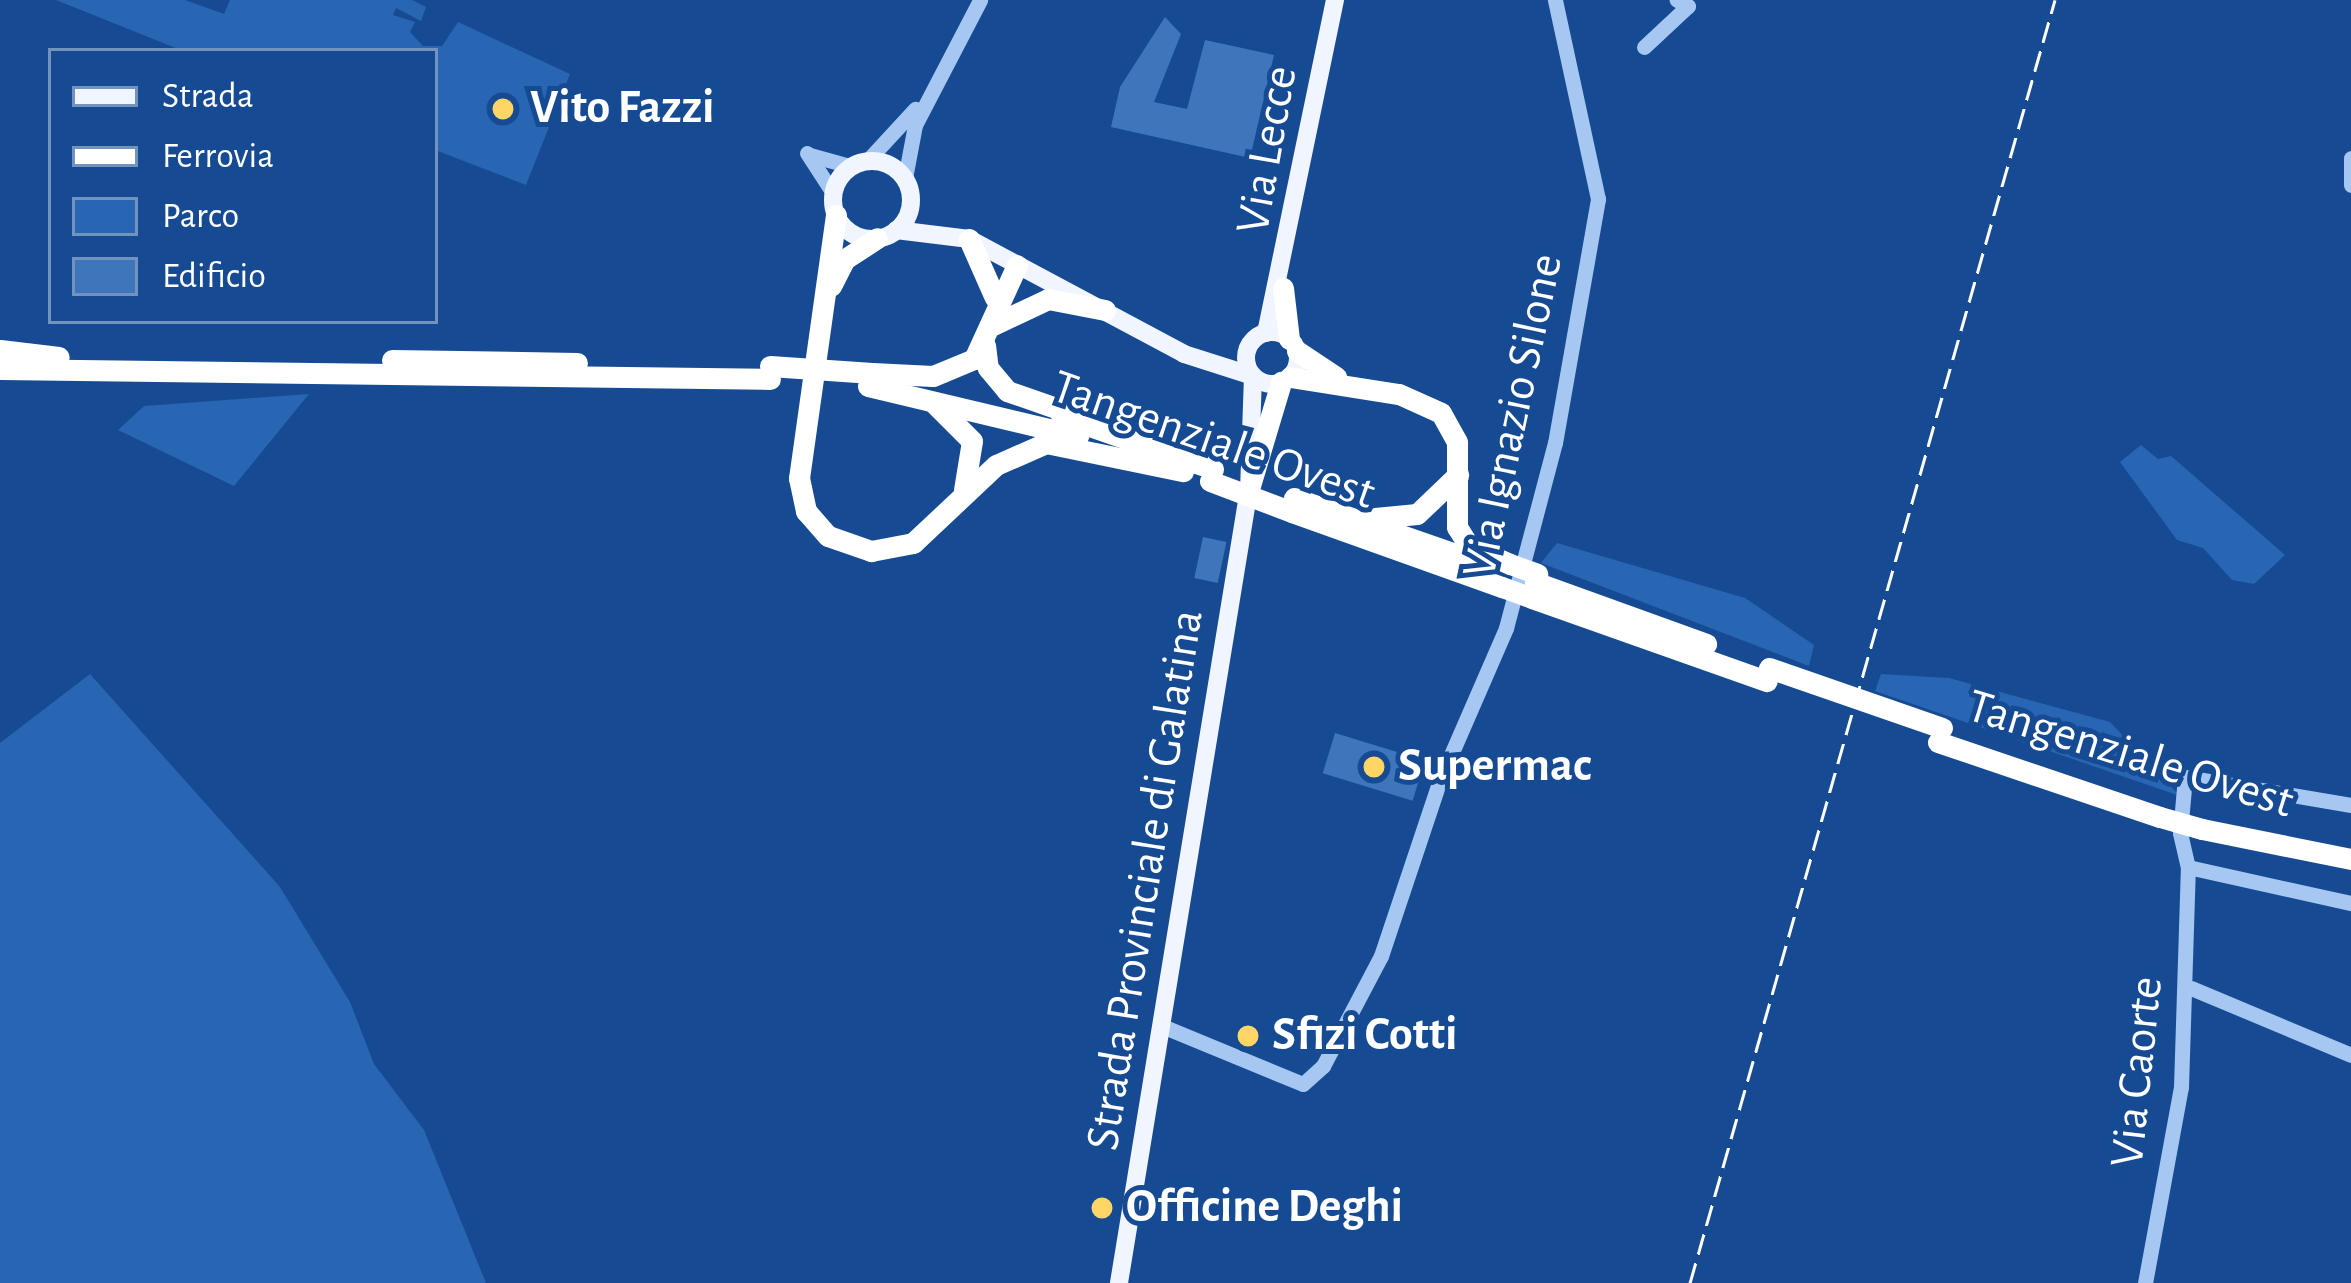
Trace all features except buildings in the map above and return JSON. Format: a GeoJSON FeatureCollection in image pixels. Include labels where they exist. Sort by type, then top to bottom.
{"type":"FeatureCollection","features":[{"type":"Feature","properties":{"kind":"highway"},"geometry":{"type":"LineString","coordinates":[[834,204],[799,478],[806,511],[839,542],[882,551],[924,536],[1006,458],[1046,442],[1183,471]]}},
{"type":"Feature","properties":{"kind":"highway"},"geometry":{"type":"LineString","coordinates":[[824,304],[845,259],[886,234]]}},
{"type":"Feature","properties":{"kind":"highway"},"geometry":{"type":"LineString","coordinates":[[960,236],[986,263],[991,325],[988,368],[1006,391],[1164,451]]}},
{"type":"Feature","properties":{"kind":"highway"},"geometry":{"type":"LineString","coordinates":[[873,382],[948,374],[991,325],[1018,265]]}},
{"type":"Feature","properties":{"kind":"highway"},"geometry":{"type":"LineString","coordinates":[[1283,288],[1284,341],[1342,380],[1441,413],[1457,442],[1462,538],[1507,574],[1534,584]]}},
{"type":"Feature","properties":{"kind":"highway"},"geometry":{"type":"LineString","coordinates":[[991,325],[1048,299],[1105,310]]}},
{"type":"Feature","properties":{"kind":"highway","name":"Tangenziale Ovest"},"geometry":{"type":"LineString","coordinates":[[0,353],[770,373],[958,388],[1164,451],[1212,475],[1507,574]]}},
{"type":"Feature","properties":{"kind":"highway","name":"Tangenziale Ovest"},"geometry":{"type":"LineString","coordinates":[[0,369],[770,373]]}},
{"type":"Feature","properties":{"kind":"highway"},"geometry":{"type":"LineString","coordinates":[[0,382],[209,371]]}},
{"type":"Feature","properties":{"kind":"highway"},"geometry":{"type":"LineString","coordinates":[[1249,489],[1286,379],[1342,380]]}},
{"type":"Feature","properties":{"kind":"highway"},"geometry":{"type":"LineString","coordinates":[[873,382],[947,409],[964,425],[975,458],[962,495]]}},
{"type":"Feature","properties":{"kind":"highway","name":"Tangenziale Ovest"},"geometry":{"type":"LineString","coordinates":[[873,382],[1026,418],[1183,471],[1212,475]]}},
{"type":"Feature","properties":{"kind":"highway"},"geometry":{"type":"LineString","coordinates":[[1296,503],[1406,519],[1458,474]]}},
{"type":"Feature","properties":{"kind":"highway","name":"Tangenziale Ovest"},"geometry":{"type":"LineString","coordinates":[[1534,584],[1586,600],[1768,674]]}},
{"type":"Feature","properties":{"kind":"highway","name":"Tangenziale Ovest"},"geometry":{"type":"LineString","coordinates":[[1534,584],[1768,674],[2162,810],[2351,859]]}},
{"type":"Feature","properties":{"kind":"highway","name":"Tangenziale Ovest"},"geometry":{"type":"LineString","coordinates":[[2203,822],[2351,844]]}},
{"type":"Feature","properties":{"kind":"main road","name":"Via Lecce"},"geometry":{"type":"LineString","coordinates":[[1286,379],[1284,341],[1276,313],[1336,0]]}},
{"type":"Feature","properties":{"kind":"main road"},"geometry":{"type":"LineString","coordinates":[[960,236],[848,231],[834,204],[859,164],[907,183],[960,236],[1184,354],[1253,376],[1286,379]]}},
{"type":"Feature","properties":{"kind":"main road"},"geometry":{"type":"LineString","coordinates":[[886,234],[907,183]]}},
{"type":"Feature","properties":{"kind":"main road"},"geometry":{"type":"LineString","coordinates":[[1184,354],[1216,360],[1284,341]]}},
{"type":"Feature","properties":{"kind":"main road","name":"Strada Provinciale di Galatina"},"geometry":{"type":"LineString","coordinates":[[1119,1283],[1249,489],[1253,376],[1248,350]]}},
{"type":"Feature","properties":{"kind":"street"},"geometry":{"type":"LineString","coordinates":[[834,204],[807,153],[859,164],[934,82],[980,0]]}},
{"type":"Feature","properties":{"kind":"street","name":"Via Ignazio Silone"},"geometry":{"type":"LineString","coordinates":[[1162,1026],[1303,1084],[1323,1066],[1381,956],[1440,780],[1506,630],[1555,442],[1598,199],[1556,0]]}},
{"type":"Feature","properties":{"kind":"street"},"geometry":{"type":"LineString","coordinates":[[1644,47],[1688,6],[1677,0]]}},
{"type":"Feature","properties":{"kind":"street"},"geometry":{"type":"LineString","coordinates":[[907,183],[934,82]]}},
{"type":"Feature","properties":{"kind":"street"},"geometry":{"type":"LineString","coordinates":[[2348,160],[2351,185]]}},
{"type":"Feature","properties":{"kind":"street"},"geometry":{"type":"LineString","coordinates":[[1252,410],[1266,435]]}},
{"type":"Feature","properties":{"kind":"street","name":"Via Caorte"},"geometry":{"type":"LineString","coordinates":[[2145,1283],[2191,988],[2188,867],[2180,832],[2185,777],[2351,805]]}},
{"type":"Feature","properties":{"kind":"street"},"geometry":{"type":"LineString","coordinates":[[2188,867],[2351,904]]}},
{"type":"Feature","properties":{"kind":"street"},"geometry":{"type":"LineString","coordinates":[[2191,988],[2351,1055]]}},
{"type":"Feature","properties":{"kind":"green space","name":"Vito Fazzi"},"geometry":{"type":"Polygon","coordinates":[[[56,0],[185,0],[224,14],[230,0],[412,0],[426,7],[421,21],[396,8],[393,15],[415,22],[410,32],[423,46],[442,46],[458,22],[570,74],[526,185],[438,151],[438,48],[176,48],[56,0]]]}},
{"type":"Feature","properties":{"kind":"green space"},"geometry":{"type":"Polygon","coordinates":[[[309,394],[234,486],[118,430],[144,406],[309,394]]]}},
{"type":"Feature","properties":{"kind":"green space"},"geometry":{"type":"Polygon","coordinates":[[[2141,445],[2158,459],[2171,456],[2285,555],[2254,584],[2232,580],[2203,548],[2177,540],[2120,462],[2141,445]]]}},
{"type":"Feature","properties":{"kind":"green space"},"geometry":{"type":"Polygon","coordinates":[[[1557,543],[1745,598],[1814,645],[1809,666],[1541,563],[1557,543]]]}},
{"type":"Feature","properties":{"kind":"green space"},"geometry":{"type":"Polygon","coordinates":[[[90,674],[280,887],[350,1002],[374,1064],[424,1130],[486,1283],[0,1283],[0,743],[90,674]]]}},
{"type":"Feature","properties":{"kind":"green space"},"geometry":{"type":"Polygon","coordinates":[[[1881,674],[1949,678],[2110,722],[2180,796],[1875,691],[1881,674]]]}},
{"type":"Feature","properties":{"kind":"railway"},"geometry":{"type":"LineString","coordinates":[[1690,1283],[2055,0]]}},
{"type":"Feature","properties":{"kind":"place","name":"Vito Fazzi"},"geometry":{"type":"Point","coordinates":[503,109]}},
{"type":"Feature","properties":{"kind":"place","name":"Supermac"},"geometry":{"type":"Point","coordinates":[1374,767]}},
{"type":"Feature","properties":{"kind":"place","name":"Sfizi Cotti"},"geometry":{"type":"Point","coordinates":[1248,1036]}},
{"type":"Feature","properties":{"kind":"place","name":"Officine Deghi"},"geometry":{"type":"Point","coordinates":[1102,1208]}}]}
